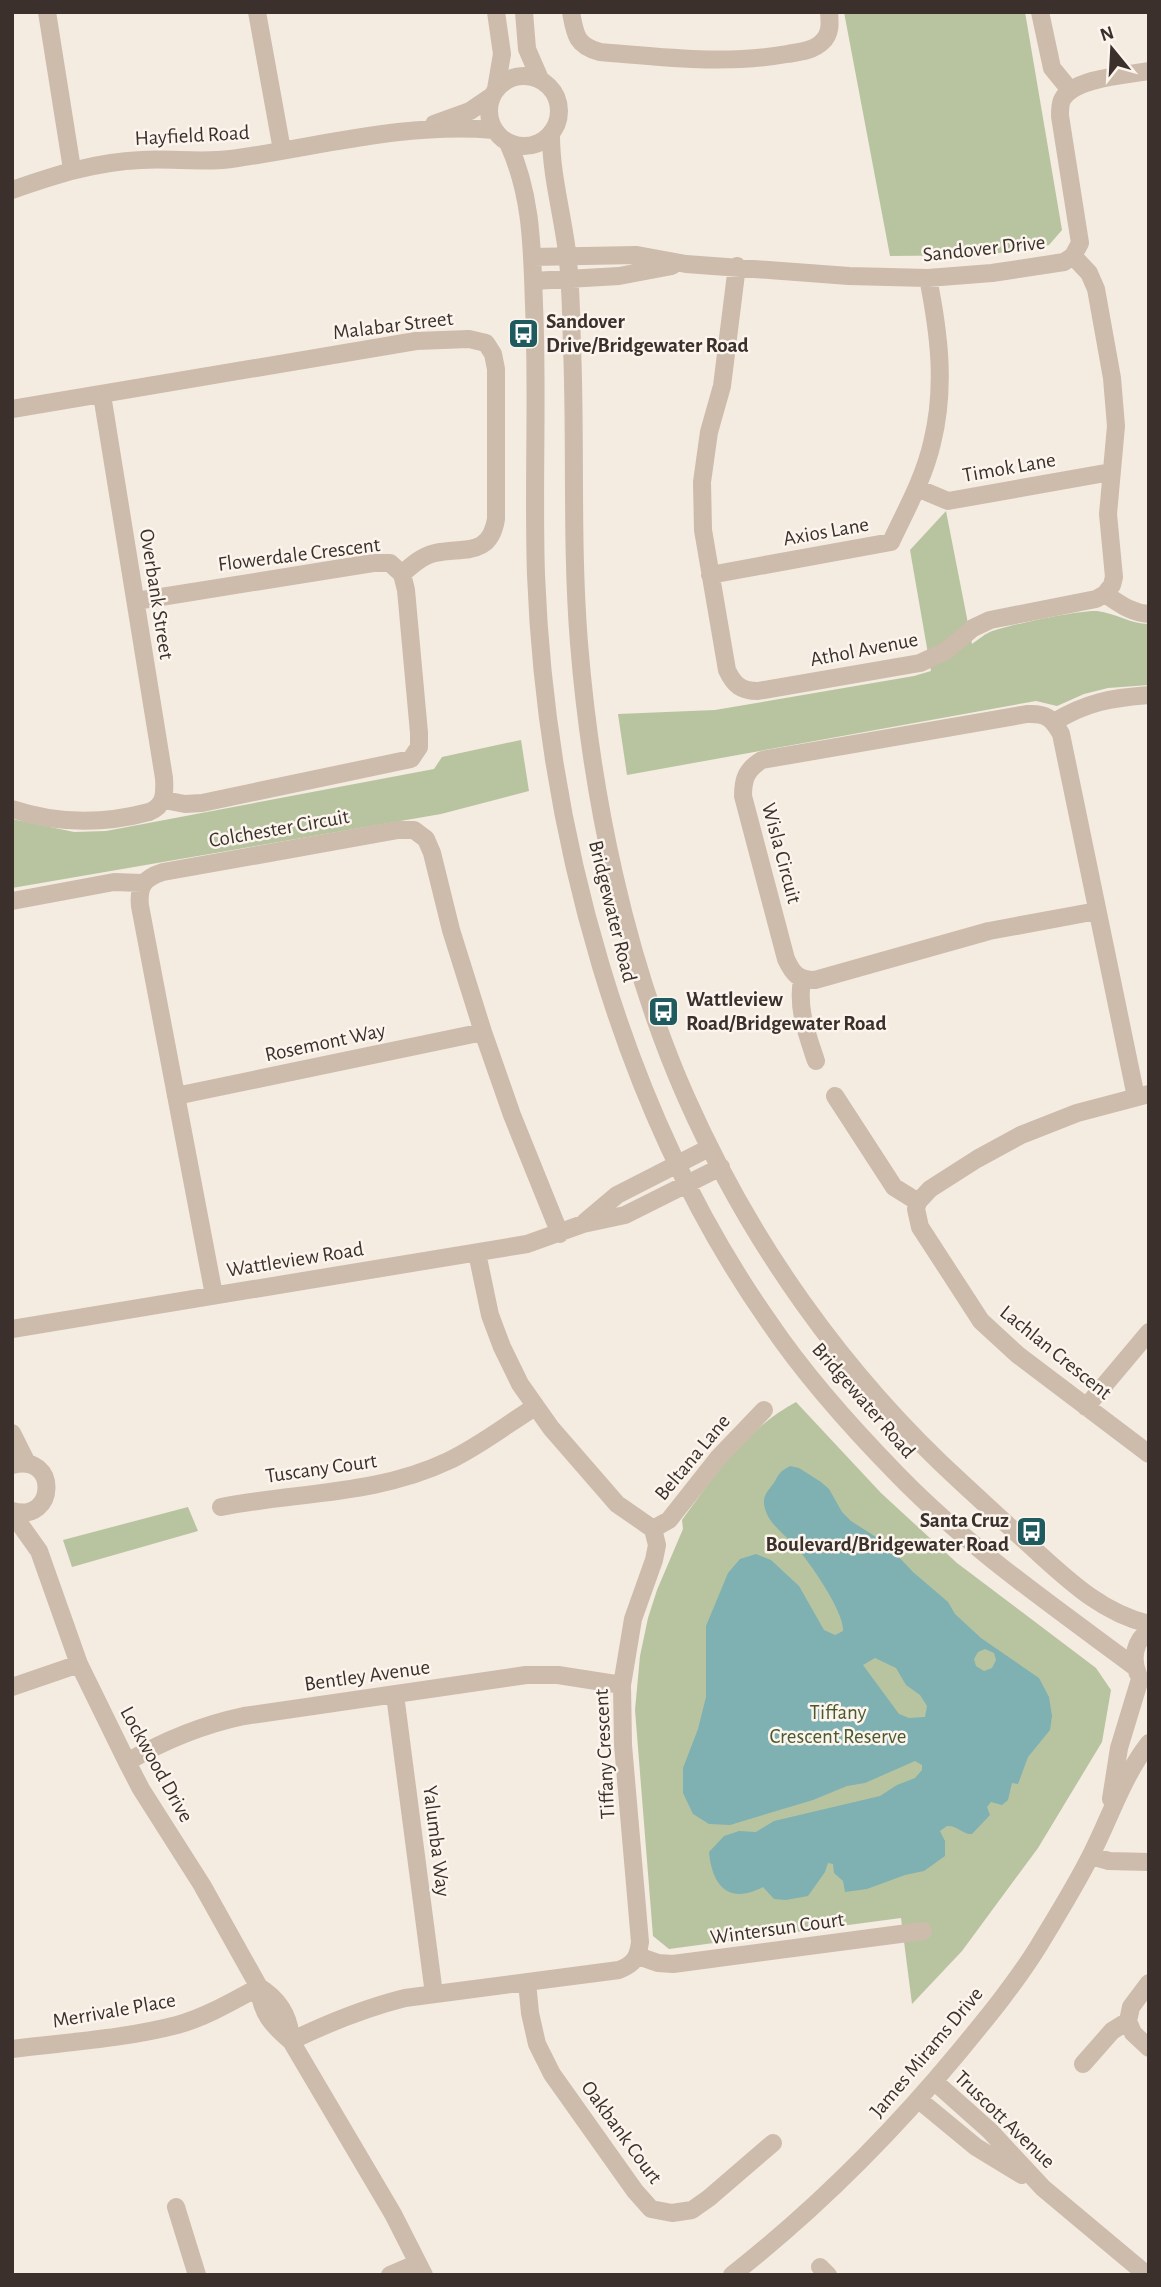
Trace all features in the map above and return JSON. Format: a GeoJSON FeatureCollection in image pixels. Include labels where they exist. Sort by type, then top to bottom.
{"type":"FeatureCollection","features":[{"type":"Feature","properties":{"kind":"street"},"geometry":{"type":"LineString","coordinates":[[47,12],[72,169]]}},
{"type":"Feature","properties":{"kind":"street"},"geometry":{"type":"LineString","coordinates":[[257,12],[282,150]]}},
{"type":"Feature","properties":{"kind":"street"},"geometry":{"type":"LineString","coordinates":[[494,92],[505,81],[516,76],[540,79],[549,85],[559,104],[559,115],[551,135],[533,146],[523,147],[508,143],[494,130],[489,119],[488,107],[502,54],[496,12]]}},
{"type":"Feature","properties":{"kind":"street"},"geometry":{"type":"LineString","coordinates":[[524,12],[527,49],[540,79]]}},
{"type":"Feature","properties":{"kind":"street"},"geometry":{"type":"LineString","coordinates":[[571,12],[577,39],[587,49],[733,61],[765,58],[815,47],[825,40],[830,29],[829,12]]}},
{"type":"Feature","properties":{"kind":"street"},"geometry":{"type":"LineString","coordinates":[[1040,12],[1052,68],[1070,90],[1084,83],[1149,71]]}},
{"type":"Feature","properties":{"kind":"street","name":"Sandover Drive"},"geometry":{"type":"LineString","coordinates":[[532,257],[637,256],[686,264],[849,276],[928,278],[992,273],[1064,262],[1073,256],[1080,243],[1060,116],[1061,101],[1070,90]]}},
{"type":"Feature","properties":{"kind":"street","name":"Hayfield Road"},"geometry":{"type":"LineString","coordinates":[[418,129],[470,111],[494,92]]}},
{"type":"Feature","properties":{"kind":"street","name":"Hayfield Road"},"geometry":{"type":"LineString","coordinates":[[12,190],[72,169],[141,160],[228,159],[418,129],[494,130]]}},
{"type":"Feature","properties":{"kind":"street","name":"Bridgewater Road"},"geometry":{"type":"LineString","coordinates":[[551,135],[552,170],[568,256],[574,416],[573,544],[579,645],[588,727],[615,872],[643,979],[670,1060],[709,1148],[752,1223],[804,1305],[864,1382],[931,1455],[1094,1601],[1130,1619],[1149,1624]]}},
{"type":"Feature","properties":{"kind":"street","name":"Bridgewater Road"},"geometry":{"type":"LineString","coordinates":[[508,143],[525,186],[529,206],[533,281],[536,574],[550,734],[580,886],[604,979],[637,1073],[676,1164],[718,1242],[769,1323],[832,1403],[899,1476],[970,1542],[1141,1678]]}},
{"type":"Feature","properties":{"kind":"street"},"geometry":{"type":"LineString","coordinates":[[1073,256],[1089,273],[1096,289],[1112,378],[1116,426],[1108,514],[1114,577],[1105,594],[1128,609],[1149,614]]}},
{"type":"Feature","properties":{"kind":"street","name":"Sandover Drive"},"geometry":{"type":"LineString","coordinates":[[533,281],[619,276],[686,264]]}},
{"type":"Feature","properties":{"kind":"street","name":"Athol Avenue"},"geometry":{"type":"LineString","coordinates":[[737,266],[722,386],[709,432],[702,482],[703,530],[709,575],[727,670],[732,681],[747,691],[758,691],[920,663],[946,651],[973,628],[990,620],[1096,599],[1105,594]]}},
{"type":"Feature","properties":{"kind":"street"},"geometry":{"type":"LineString","coordinates":[[917,488],[932,444],[939,405],[941,368],[938,331],[928,278]]}},
{"type":"Feature","properties":{"kind":"street","name":"Malabar Street"},"geometry":{"type":"LineString","coordinates":[[12,410],[416,341],[469,338],[486,343],[494,354],[496,369],[494,533],[486,544],[472,549],[433,554],[415,562],[402,574]]}},
{"type":"Feature","properties":{"kind":"street","name":"Overbank Street"},"geometry":{"type":"LineString","coordinates":[[102,395],[164,778],[164,800]]}},
{"type":"Feature","properties":{"kind":"street","name":"Timok Lane"},"geometry":{"type":"LineString","coordinates":[[917,488],[948,501],[1111,472]]}},
{"type":"Feature","properties":{"kind":"street","name":"Axios Lane"},"geometry":{"type":"LineString","coordinates":[[709,575],[891,542],[917,488]]}},
{"type":"Feature","properties":{"kind":"street","name":"Flowerdale Crescent"},"geometry":{"type":"LineString","coordinates":[[136,601],[373,563],[390,563],[402,574],[406,590],[419,733],[419,747],[411,759],[202,803],[185,804],[164,800]]}},
{"type":"Feature","properties":{"kind":"street"},"geometry":{"type":"LineString","coordinates":[[835,1096],[894,1187],[918,1202],[930,1189],[1021,1135],[1077,1113],[1142,1096],[1097,911],[1061,734],[1054,722],[1076,709],[1097,702],[1149,695]]}},
{"type":"Feature","properties":{"kind":"street","name":"Wisla Circuit"},"geometry":{"type":"LineString","coordinates":[[802,980],[792,972],[786,959],[743,796],[743,781],[750,767],[762,760],[1027,714],[1041,713],[1054,722]]}},
{"type":"Feature","properties":{"kind":"street"},"geometry":{"type":"LineString","coordinates":[[12,809],[47,818],[95,821],[149,813],[164,800]]}},
{"type":"Feature","properties":{"kind":"street","name":"Colchester Circuit"},"geometry":{"type":"LineString","coordinates":[[142,884],[151,876],[163,872],[398,830],[414,830],[426,839],[483,1032],[512,1115],[560,1234]]}},
{"type":"Feature","properties":{"kind":"street"},"geometry":{"type":"LineString","coordinates":[[12,901],[114,882],[142,884],[140,906],[214,1295]]}},
{"type":"Feature","properties":{"kind":"street"},"geometry":{"type":"LineString","coordinates":[[816,1061],[802,1021],[799,996],[802,980],[815,980],[989,931],[1097,911]]}},
{"type":"Feature","properties":{"kind":"street","name":"Rosemont Way"},"geometry":{"type":"LineString","coordinates":[[176,1096],[483,1032]]}},
{"type":"Feature","properties":{"kind":"street","name":"Wattleview Road"},"geometry":{"type":"LineString","coordinates":[[583,1224],[617,1195],[709,1148]]}},
{"type":"Feature","properties":{"kind":"street","name":"Wattleview Road"},"geometry":{"type":"LineString","coordinates":[[12,1329],[527,1244],[583,1224],[625,1216],[721,1167]]}},
{"type":"Feature","properties":{"kind":"street","name":"Lachlan Crescent"},"geometry":{"type":"LineString","coordinates":[[918,1202],[920,1227],[981,1321],[1018,1355],[1149,1454]]}},
{"type":"Feature","properties":{"kind":"street"},"geometry":{"type":"LineString","coordinates":[[477,1253],[490,1315],[508,1360],[535,1407],[617,1504],[653,1529]]}},
{"type":"Feature","properties":{"kind":"street"},"geometry":{"type":"LineString","coordinates":[[1086,1407],[1149,1332]]}},
{"type":"Feature","properties":{"kind":"street","name":"Tuscany Court"},"geometry":{"type":"LineString","coordinates":[[221,1507],[265,1498],[365,1488],[408,1476],[447,1461],[535,1407]]}},
{"type":"Feature","properties":{"kind":"street","name":"Beltana Lane"},"geometry":{"type":"LineString","coordinates":[[653,1529],[670,1520],[718,1458],[764,1410]]}},
{"type":"Feature","properties":{"kind":"street"},"geometry":{"type":"LineString","coordinates":[[12,1433],[20,1464]]}},
{"type":"Feature","properties":{"kind":"street","name":"Lockwood Drive"},"geometry":{"type":"LineString","coordinates":[[20,1464],[41,1471],[47,1485],[47,1493],[39,1507],[39,1551]]}},
{"type":"Feature","properties":{"kind":"street"},"geometry":{"type":"LineString","coordinates":[[12,1512],[25,1513],[39,1507]]}},
{"type":"Feature","properties":{"kind":"street","name":"Lockwood Drive"},"geometry":{"type":"LineString","coordinates":[[12,1512],[39,1551],[79,1664],[141,1789],[202,1885],[259,1987],[273,1996],[283,2011],[290,2024],[291,2041],[393,2214],[421,2269]]}},
{"type":"Feature","properties":{"kind":"street","name":"Tiffany Crescent"},"geometry":{"type":"LineString","coordinates":[[638,1956],[640,1942],[623,1745],[622,1685],[633,1619],[657,1545],[653,1529]]}},
{"type":"Feature","properties":{"kind":"street","name":"James Mirams Drive"},"geometry":{"type":"LineString","coordinates":[[1108,1819],[1119,1748],[1141,1678],[1135,1654],[1138,1642],[1149,1630]]}},
{"type":"Feature","properties":{"kind":"street"},"geometry":{"type":"LineString","coordinates":[[12,1687],[79,1664]]}},
{"type":"Feature","properties":{"kind":"street","name":"Bentley Avenue"},"geometry":{"type":"LineString","coordinates":[[127,1762],[183,1732],[212,1722],[526,1675],[580,1677],[622,1685]]}},
{"type":"Feature","properties":{"kind":"street","name":"Yalumba Way"},"geometry":{"type":"LineString","coordinates":[[395,1695],[434,1994]]}},
{"type":"Feature","properties":{"kind":"street","name":"James Mirams Drive"},"geometry":{"type":"LineString","coordinates":[[732,2275],[781,2236],[851,2173],[919,2100],[980,2027],[1036,1950],[1091,1856],[1138,1758],[1149,1743]]}},
{"type":"Feature","properties":{"kind":"street"},"geometry":{"type":"LineString","coordinates":[[1091,1856],[1109,1861],[1149,1862]]}},
{"type":"Feature","properties":{"kind":"street","name":"Wintersun Court"},"geometry":{"type":"LineString","coordinates":[[638,1956],[658,1963],[673,1964],[923,1931]]}},
{"type":"Feature","properties":{"kind":"street"},"geometry":{"type":"LineString","coordinates":[[291,2041],[374,2005],[434,1994],[619,1970],[631,1965],[638,1956]]}},
{"type":"Feature","properties":{"kind":"street","name":"Oakbank Court"},"geometry":{"type":"LineString","coordinates":[[527,1982],[537,2044],[552,2074],[635,2191],[651,2209],[672,2213],[692,2210],[773,2143]]}},
{"type":"Feature","properties":{"kind":"street"},"geometry":{"type":"LineString","coordinates":[[1149,1983],[1131,2007],[1128,2021],[1133,2033],[1149,2048]]}},
{"type":"Feature","properties":{"kind":"street","name":"Merrivale Place"},"geometry":{"type":"LineString","coordinates":[[12,2049],[179,2025],[259,1987]]}},
{"type":"Feature","properties":{"kind":"street"},"geometry":{"type":"LineString","coordinates":[[1083,2064],[1112,2031],[1128,2021]]}},
{"type":"Feature","properties":{"kind":"street","name":"Truscott Avenue"},"geometry":{"type":"LineString","coordinates":[[934,2082],[990,2131],[1043,2188],[1147,2275]]}},
{"type":"Feature","properties":{"kind":"street","name":"Truscott Avenue"},"geometry":{"type":"LineString","coordinates":[[919,2100],[976,2147],[1043,2188]]}},
{"type":"Feature","properties":{"kind":"street"},"geometry":{"type":"LineString","coordinates":[[176,2207],[197,2275]]}},
{"type":"Feature","properties":{"kind":"street"},"geometry":{"type":"LineString","coordinates":[[390,2275],[421,2269]]}},
{"type":"Feature","properties":{"kind":"green space"},"geometry":{"type":"Polygon","coordinates":[[[844,12],[1025,12],[1062,230],[1049,245],[986,255],[890,256],[844,12]]]}},
{"type":"Feature","properties":{"kind":"green space"},"geometry":{"type":"Polygon","coordinates":[[[946,511],[972,644],[990,632],[1012,626],[1075,613],[1104,612],[1149,624],[1149,685],[1108,688],[1084,694],[1057,706],[1036,701],[627,775],[618,714],[715,710],[931,671],[910,550],[946,511]]]}},
{"type":"Feature","properties":{"kind":"green space"},"geometry":{"type":"Polygon","coordinates":[[[521,740],[529,791],[441,814],[12,888],[12,819],[74,832],[106,831],[434,769],[442,757],[521,740]]]}},
{"type":"Feature","properties":{"kind":"green space","name":"Tiffany Crescent Reserve"},"geometry":{"type":"Polygon","coordinates":[[[796,1402],[881,1493],[957,1563],[1096,1668],[1111,1690],[1102,1742],[1038,1848],[962,1951],[912,2004],[901,1918],[669,1949],[653,1936],[635,1710],[640,1656],[648,1618],[683,1529],[682,1520],[719,1470],[747,1439],[762,1425],[796,1402]]]}},
{"type":"Feature","properties":{"kind":"green space"},"geometry":{"type":"Polygon","coordinates":[[[188,1507],[198,1531],[72,1567],[63,1540],[188,1507]]]}},
{"type":"Feature","properties":{"kind":"water"},"geometry":{"type":"Polygon","coordinates":[[[790,1466],[799,1468],[821,1482],[851,1521],[879,1539],[898,1556],[948,1602],[955,1614],[981,1638],[1039,1678],[1049,1697],[1052,1716],[1050,1730],[1028,1757],[1018,1784],[1012,1783],[1008,1800],[1002,1805],[991,1802],[987,1807],[990,1815],[972,1834],[951,1826],[940,1831],[945,1841],[945,1856],[924,1871],[867,1889],[845,1892],[843,1881],[834,1873],[833,1864],[828,1863],[808,1896],[786,1900],[774,1899],[763,1887],[741,1894],[724,1889],[714,1874],[709,1852],[724,1836],[739,1831],[756,1832],[774,1821],[880,1796],[915,1778],[922,1770],[922,1765],[915,1761],[865,1783],[847,1786],[813,1800],[730,1825],[709,1824],[693,1814],[683,1793],[683,1768],[698,1729],[706,1697],[706,1626],[728,1573],[740,1559],[756,1554],[771,1560],[799,1586],[824,1630],[835,1635],[843,1631],[838,1612],[817,1575],[796,1547],[772,1523],[766,1511],[766,1494],[780,1474],[790,1466]],[[985,1649],[978,1652],[974,1659],[976,1666],[984,1671],[992,1668],[996,1660],[994,1653],[985,1649]],[[875,1658],[863,1665],[899,1714],[909,1718],[925,1717],[927,1706],[920,1695],[906,1685],[896,1668],[875,1658]]]}},
{"type":"Feature","properties":{"kind":"place","name":"Sandover Drive/Bridgewater Road"},"geometry":{"type":"Point","coordinates":[523,333]}},
{"type":"Feature","properties":{"kind":"place","name":"Wattleview Road/Bridgewater Road"},"geometry":{"type":"Point","coordinates":[663,1011]}},
{"type":"Feature","properties":{"kind":"place","name":"Santa Cruz Boulevard/Bridgewater Road"},"geometry":{"type":"Point","coordinates":[1032,1532]}}]}
